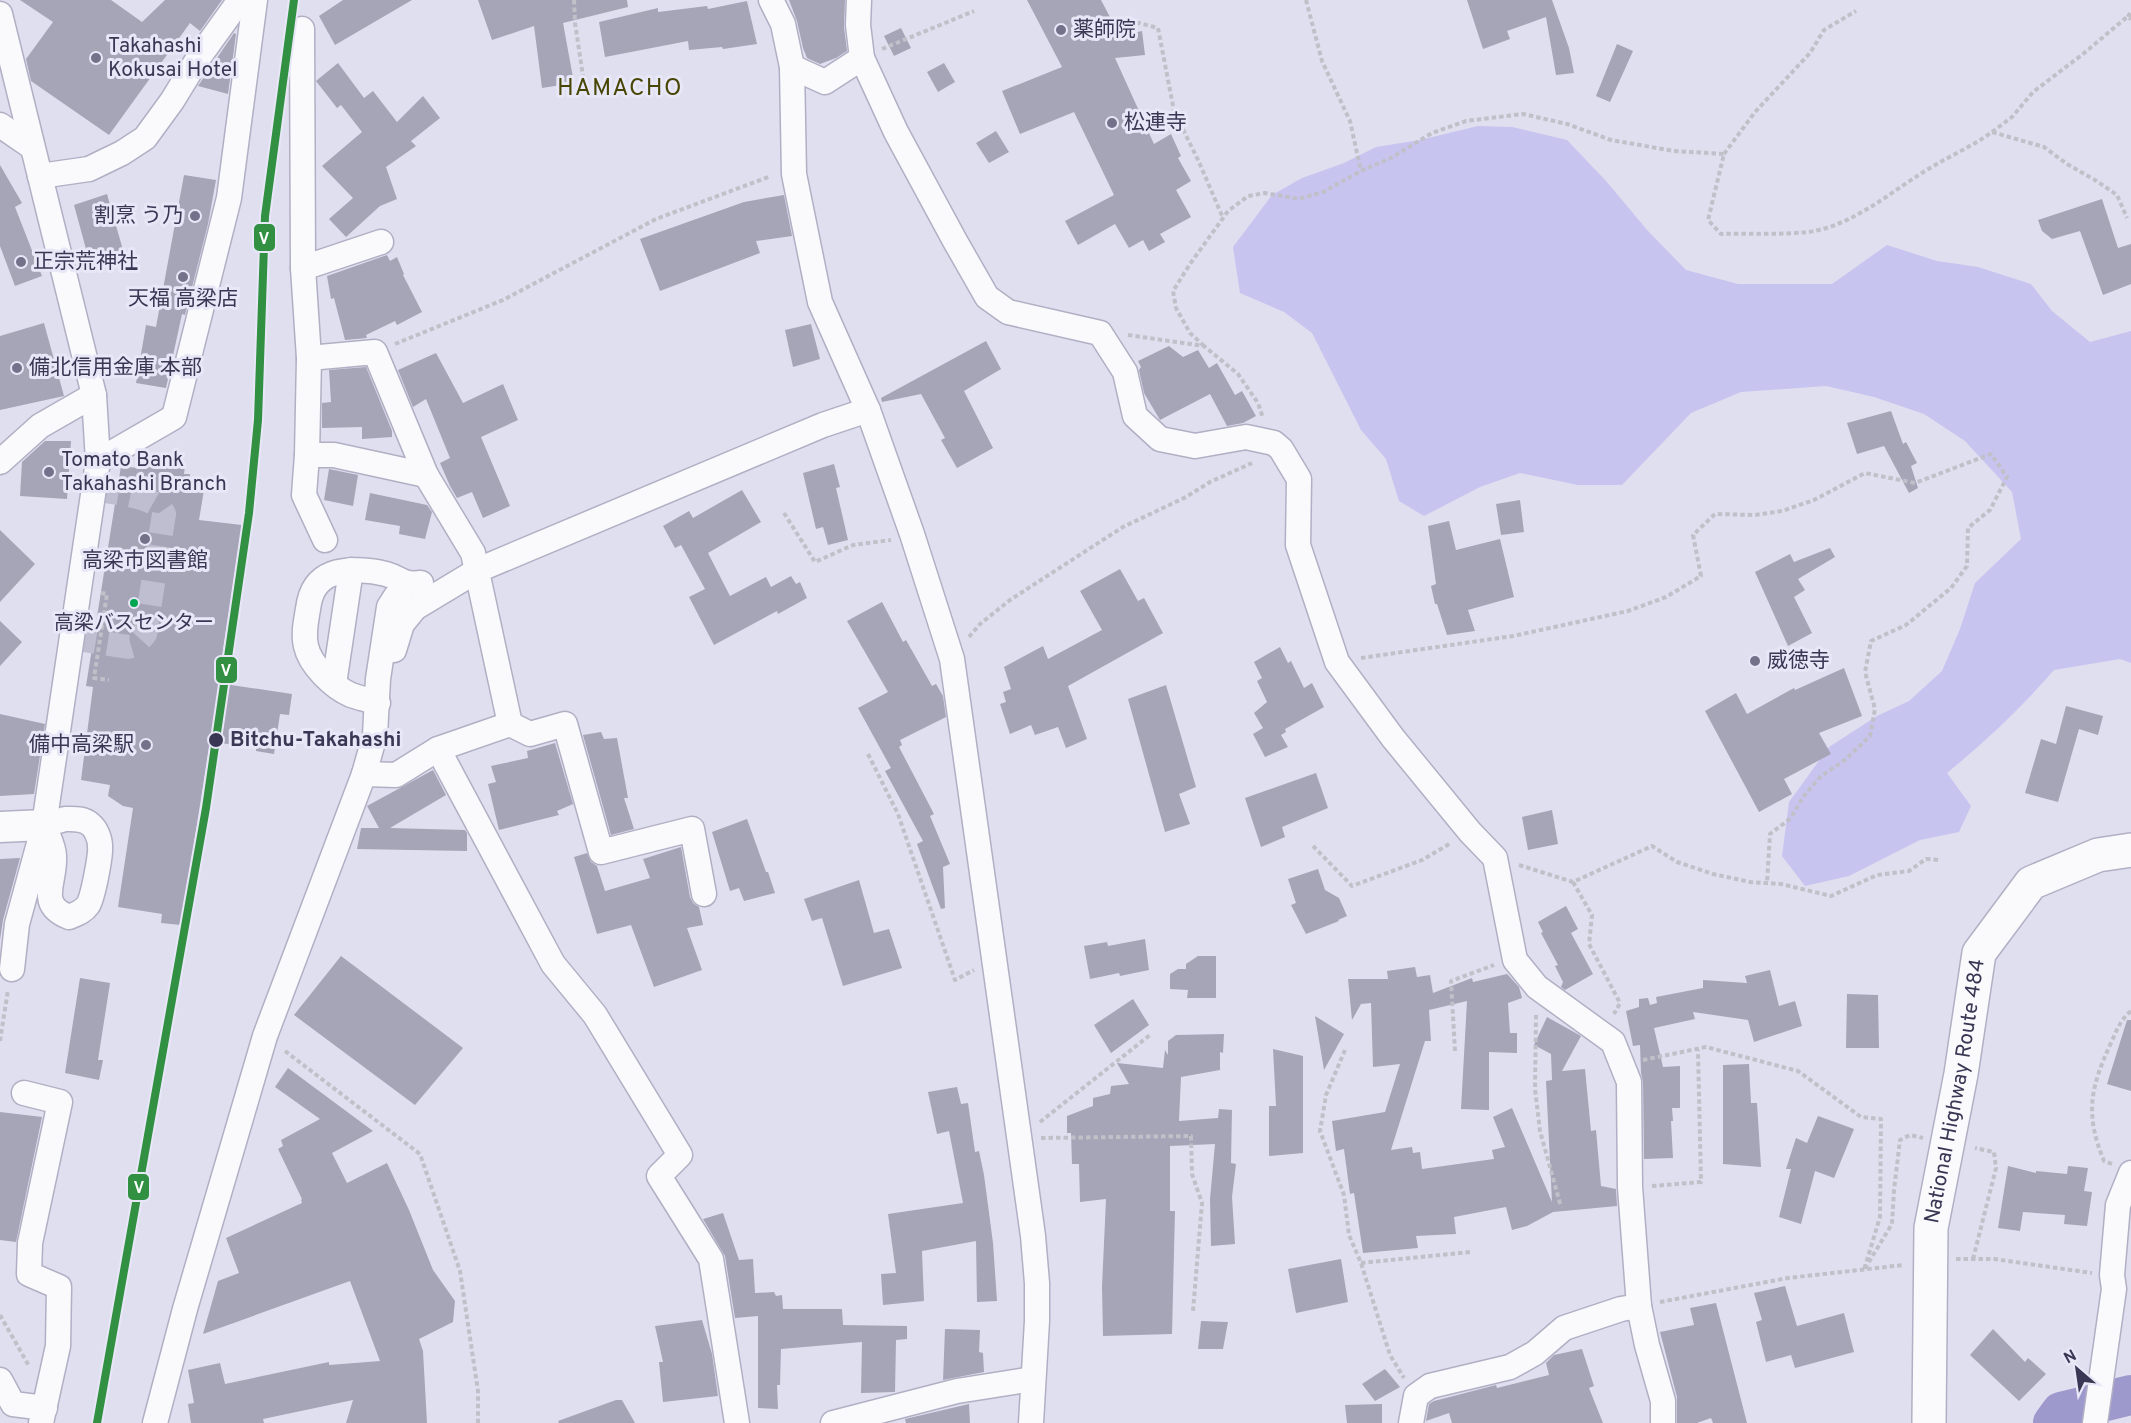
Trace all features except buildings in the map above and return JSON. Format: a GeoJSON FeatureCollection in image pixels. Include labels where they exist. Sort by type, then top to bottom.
{"type":"FeatureCollection","features":[{"type":"Feature","properties":{"kind":"highway","name":"National Highway Route 484"},"geometry":{"type":"LineString","coordinates":[[1929,1423],[1931,1228],[1961,1074],[1979,953],[2031,883],[2097,855],[2131,850]]}},
{"type":"Feature","properties":{"kind":"main road"},"geometry":{"type":"LineString","coordinates":[[0,827],[44,825]]}},
{"type":"Feature","properties":{"kind":"street"},"geometry":{"type":"LineString","coordinates":[[40,176],[88,169],[122,153],[146,138],[205,48],[240,0]]}},
{"type":"Feature","properties":{"kind":"street"},"geometry":{"type":"LineString","coordinates":[[98,461],[174,417],[229,198],[255,0]]}},
{"type":"Feature","properties":{"kind":"street"},"geometry":{"type":"LineString","coordinates":[[771,0],[783,24],[792,67],[794,174],[820,302],[868,410],[912,534],[952,659],[1037,1282],[1031,1423]]}},
{"type":"Feature","properties":{"kind":"street"},"geometry":{"type":"LineString","coordinates":[[859,0],[858,25],[862,58],[896,132],[987,297],[1008,312],[1100,333],[1125,372],[1135,416],[1160,439],[1195,446],[1246,437],[1277,446],[1299,479],[1298,545],[1337,662],[1393,738],[1470,832],[1495,858],[1515,960],[1537,987],[1613,1042],[1629,1082],[1630,1187],[1639,1306],[1663,1401],[1663,1423]]}},
{"type":"Feature","properties":{"kind":"street"},"geometry":{"type":"LineString","coordinates":[[0,14],[94,395],[98,461],[44,825],[17,924],[12,969]]}},
{"type":"Feature","properties":{"kind":"street"},"geometry":{"type":"LineString","coordinates":[[302,29],[303,268],[309,358],[308,455],[304,495],[325,540]]}},
{"type":"Feature","properties":{"kind":"street"},"geometry":{"type":"LineString","coordinates":[[792,67],[825,82],[862,58]]}},
{"type":"Feature","properties":{"kind":"street"},"geometry":{"type":"LineString","coordinates":[[0,125],[32,147]]}},
{"type":"Feature","properties":{"kind":"street"},"geometry":{"type":"LineString","coordinates":[[303,268],[381,242]]}},
{"type":"Feature","properties":{"kind":"street"},"geometry":{"type":"LineString","coordinates":[[309,358],[375,352],[426,475],[473,554],[510,724]]}},
{"type":"Feature","properties":{"kind":"street"},"geometry":{"type":"LineString","coordinates":[[0,462],[40,426],[94,395]]}},
{"type":"Feature","properties":{"kind":"street"},"geometry":{"type":"LineString","coordinates":[[378,703],[389,687],[395,643],[402,624],[408,615],[428,599],[478,570],[823,425],[868,410]]}},
{"type":"Feature","properties":{"kind":"street"},"geometry":{"type":"LineString","coordinates":[[308,455],[334,455],[426,475]]}},
{"type":"Feature","properties":{"kind":"street"},"geometry":{"type":"LineString","coordinates":[[378,703],[350,694],[334,684],[309,656],[305,644],[306,621],[312,590],[321,580],[333,573],[351,570],[387,574],[407,584],[439,580],[463,570],[478,570]]}},
{"type":"Feature","properties":{"kind":"street"},"geometry":{"type":"LineString","coordinates":[[334,684],[351,570]]}},
{"type":"Feature","properties":{"kind":"street"},"geometry":{"type":"LineString","coordinates":[[155,1423],[185,1309],[265,1036],[364,774],[375,735],[378,679],[389,607],[407,584]]}},
{"type":"Feature","properties":{"kind":"street"},"geometry":{"type":"LineString","coordinates":[[364,774],[396,775],[438,749],[510,724],[530,734],[565,724],[601,852],[692,829],[704,894]]}},
{"type":"Feature","properties":{"kind":"street"},"geometry":{"type":"LineString","coordinates":[[438,749],[553,964],[595,1015],[680,1155],[659,1176],[711,1260],[736,1423]]}},
{"type":"Feature","properties":{"kind":"street"},"geometry":{"type":"LineString","coordinates":[[0,1380],[13,1404],[45,1409],[58,1346],[60,1287],[29,1274],[30,1243],[60,1102],[24,1093]]}},
{"type":"Feature","properties":{"kind":"street"},"geometry":{"type":"LineString","coordinates":[[2095,1423],[2114,1289],[2112,1275],[2118,1205],[2127,1170]]}},
{"type":"Feature","properties":{"kind":"street"},"geometry":{"type":"LineString","coordinates":[[1411,1423],[1416,1396],[1430,1386],[1510,1367],[1535,1353],[1564,1328],[1639,1306]]}},
{"type":"Feature","properties":{"kind":"street"},"geometry":{"type":"LineString","coordinates":[[833,1423],[957,1391],[1033,1379]]}},
{"type":"Feature","properties":{"kind":"path"},"geometry":{"type":"LineString","coordinates":[[574,0],[575,23],[585,89]]}},
{"type":"Feature","properties":{"kind":"path"},"geometry":{"type":"LineString","coordinates":[[1306,0],[1322,61],[1350,121],[1361,171]]}},
{"type":"Feature","properties":{"kind":"path"},"geometry":{"type":"LineString","coordinates":[[862,58],[974,11]]}},
{"type":"Feature","properties":{"kind":"path"},"geometry":{"type":"LineString","coordinates":[[1856,11],[1824,30],[1810,53],[1755,112],[1724,154],[1708,220],[1721,234],[1809,231],[1840,222],[1873,206],[1926,170],[1972,146],[2012,117],[2033,92],[2129,18],[2131,11]]}},
{"type":"Feature","properties":{"kind":"path"},"geometry":{"type":"LineString","coordinates":[[1114,27],[1139,23],[1158,28],[1174,111],[1199,162],[1222,218]]}},
{"type":"Feature","properties":{"kind":"path"},"geometry":{"type":"LineString","coordinates":[[952,659],[980,624],[1010,600],[1124,527],[1186,497],[1277,446],[1258,403],[1238,374],[1190,333],[1176,308],[1173,291],[1222,218],[1248,196],[1265,193],[1299,199],[1323,192],[1391,158],[1432,133],[1466,121],[1523,114],[1567,124],[1611,140],[1674,151],[1724,154]]}},
{"type":"Feature","properties":{"kind":"path"},"geometry":{"type":"LineString","coordinates":[[1992,132],[2044,147],[2117,195],[2127,218]]}},
{"type":"Feature","properties":{"kind":"path"},"geometry":{"type":"LineString","coordinates":[[375,352],[503,300],[656,219],[769,177],[794,174]]}},
{"type":"Feature","properties":{"kind":"path"},"geometry":{"type":"LineString","coordinates":[[1100,333],[1138,335],[1204,346]]}},
{"type":"Feature","properties":{"kind":"path"},"geometry":{"type":"LineString","coordinates":[[1337,662],[1513,636],[1628,611],[1666,597],[1701,576],[1693,535],[1715,514],[1755,515],[1782,510],[1814,500],[1865,473],[1915,483],[1991,454],[2007,477],[1990,510],[1968,528],[1967,566],[1951,588],[1906,625],[1871,641],[1864,672],[1875,709],[1870,735],[1845,760],[1820,777],[1803,797],[1791,818],[1770,834],[1767,883]]}},
{"type":"Feature","properties":{"kind":"path"},"geometry":{"type":"LineString","coordinates":[[784,513],[815,562],[853,545],[912,534]]}},
{"type":"Feature","properties":{"kind":"path"},"geometry":{"type":"LineString","coordinates":[[107,594],[94,678],[109,680]]}},
{"type":"Feature","properties":{"kind":"path"},"geometry":{"type":"LineString","coordinates":[[868,753],[898,814],[955,980],[993,960]]}},
{"type":"Feature","properties":{"kind":"path"},"geometry":{"type":"LineString","coordinates":[[1313,846],[1352,886],[1422,860],[1470,832]]}},
{"type":"Feature","properties":{"kind":"path"},"geometry":{"type":"LineString","coordinates":[[1495,858],[1573,882],[1652,846],[1677,862],[1713,874],[1750,882],[1781,884],[1831,896],[1877,875],[1910,871],[1926,859],[1939,860]]}},
{"type":"Feature","properties":{"kind":"path"},"geometry":{"type":"LineString","coordinates":[[1573,882],[1592,915],[1590,944],[1620,1003],[1602,1035]]}},
{"type":"Feature","properties":{"kind":"path"},"geometry":{"type":"LineString","coordinates":[[1455,1051],[1451,981],[1486,967],[1515,960]]}},
{"type":"Feature","properties":{"kind":"path"},"geometry":{"type":"LineString","coordinates":[[0,1041],[12,969]]}},
{"type":"Feature","properties":{"kind":"path"},"geometry":{"type":"LineString","coordinates":[[1537,987],[1534,1089],[1540,1131],[1560,1207]]}},
{"type":"Feature","properties":{"kind":"path"},"geometry":{"type":"LineString","coordinates":[[2127,1170],[2104,1161],[2095,1138],[2092,1120],[2092,1092],[2104,1057],[2122,1018],[2131,1011]]}},
{"type":"Feature","properties":{"kind":"path"},"geometry":{"type":"LineString","coordinates":[[1019,1139],[1150,1035]]}},
{"type":"Feature","properties":{"kind":"path"},"geometry":{"type":"LineString","coordinates":[[265,1036],[420,1154],[460,1270],[478,1391],[478,1423]]}},
{"type":"Feature","properties":{"kind":"path"},"geometry":{"type":"LineString","coordinates":[[1622,1064],[1706,1047],[1798,1071],[1861,1117],[1881,1119],[1880,1218],[1864,1270]]}},
{"type":"Feature","properties":{"kind":"path"},"geometry":{"type":"LineString","coordinates":[[1345,1050],[1326,1095],[1320,1131],[1344,1196],[1349,1235],[1361,1263],[1390,1355],[1416,1396]]}},
{"type":"Feature","properties":{"kind":"path"},"geometry":{"type":"LineString","coordinates":[[1630,1187],[1701,1182],[1698,1050]]}},
{"type":"Feature","properties":{"kind":"path"},"geometry":{"type":"LineString","coordinates":[[1864,1270],[1892,1224],[1900,1140],[1910,1135],[1994,1152],[1996,1168],[1973,1259]]}},
{"type":"Feature","properties":{"kind":"path"},"geometry":{"type":"LineString","coordinates":[[1019,1139],[1191,1136],[1192,1174],[1202,1203],[1193,1311]]}},
{"type":"Feature","properties":{"kind":"path"},"geometry":{"type":"LineString","coordinates":[[1361,1263],[1470,1252]]}},
{"type":"Feature","properties":{"kind":"path"},"geometry":{"type":"LineString","coordinates":[[1639,1306],[1788,1278],[1947,1259],[1994,1259],[2112,1275]]}},
{"type":"Feature","properties":{"kind":"path"},"geometry":{"type":"LineString","coordinates":[[0,1315],[45,1409]]}},
{"type":"Feature","properties":{"kind":"shaded area"},"geometry":{"type":"Polygon","coordinates":[[[1478,126],[1512,127],[1567,140],[1686,270],[1738,284],[1832,284],[1887,245],[1937,261],[1978,267],[2031,284],[2052,311],[2090,342],[2131,331],[2131,663],[2120,659],[2054,670],[2003,724],[1947,773],[1971,806],[1959,832],[1920,840],[1849,876],[1805,886],[1782,856],[1789,802],[1829,747],[1877,716],[1909,701],[1942,671],[1960,629],[1975,583],[2021,539],[2012,492],[1965,441],[1924,414],[1874,397],[1826,386],[1741,392],[1691,413],[1622,485],[1578,485],[1520,473],[1480,487],[1424,516],[1399,501],[1386,459],[1361,430],[1312,333],[1284,312],[1240,293],[1233,247],[1272,195],[1302,178],[1344,163],[1376,147],[1420,140],[1478,126]]]}},
{"type":"Feature","properties":{"kind":"waterway"},"geometry":{"type":"LineString","coordinates":[[2053,1423],[2061,1412],[2131,1395]]}},
{"type":"Feature","properties":{"kind":"tunnel"},"geometry":{"type":"LineString","coordinates":[[72,638],[128,647],[135,645],[145,634],[164,514],[159,508],[143,499],[94,489]]}},
{"type":"Feature","properties":{"kind":"transit line","name":"V"},"geometry":{"type":"LineString","coordinates":[[97,1423],[206,808],[249,513],[258,420],[265,216],[294,0]]}},
{"type":"Feature","properties":{"kind":"place","name":"薬師院"},"geometry":{"type":"Point","coordinates":[1061,30]}},
{"type":"Feature","properties":{"kind":"place","name":"Takahashi Kokusai Hotel"},"geometry":{"type":"Point","coordinates":[96,58]}},
{"type":"Feature","properties":{"kind":"place","name":"松連寺"},"geometry":{"type":"Point","coordinates":[1112,123]}},
{"type":"Feature","properties":{"kind":"place","name":"割烹 う乃"},"geometry":{"type":"Point","coordinates":[195,216]}},
{"type":"Feature","properties":{"kind":"place","name":"正宗荒神社"},"geometry":{"type":"Point","coordinates":[21,262]}},
{"type":"Feature","properties":{"kind":"place","name":"天福 高梁店"},"geometry":{"type":"Point","coordinates":[183,277]}},
{"type":"Feature","properties":{"kind":"place","name":"備北信用金庫 本部"},"geometry":{"type":"Point","coordinates":[17,368]}},
{"type":"Feature","properties":{"kind":"place","name":"Tomato Bank Takahashi Branch"},"geometry":{"type":"Point","coordinates":[49,472]}},
{"type":"Feature","properties":{"kind":"place","name":"高梁市図書館"},"geometry":{"type":"Point","coordinates":[145,539]}},
{"type":"Feature","properties":{"kind":"place","name":"高梁バスセンター"},"geometry":{"type":"Point","coordinates":[134,603]}},
{"type":"Feature","properties":{"kind":"place","name":"威徳寺"},"geometry":{"type":"Point","coordinates":[1755,661]}},
{"type":"Feature","properties":{"kind":"place","name":"Bitchu-Takahashi"},"geometry":{"type":"Point","coordinates":[216,740]}},
{"type":"Feature","properties":{"kind":"place","name":"備中高梁駅"},"geometry":{"type":"Point","coordinates":[146,745]}},
{"type":"Feature","properties":{"kind":"district","name":"HAMACHO"},"geometry":{"type":"Point","coordinates":[620,89]}}]}
